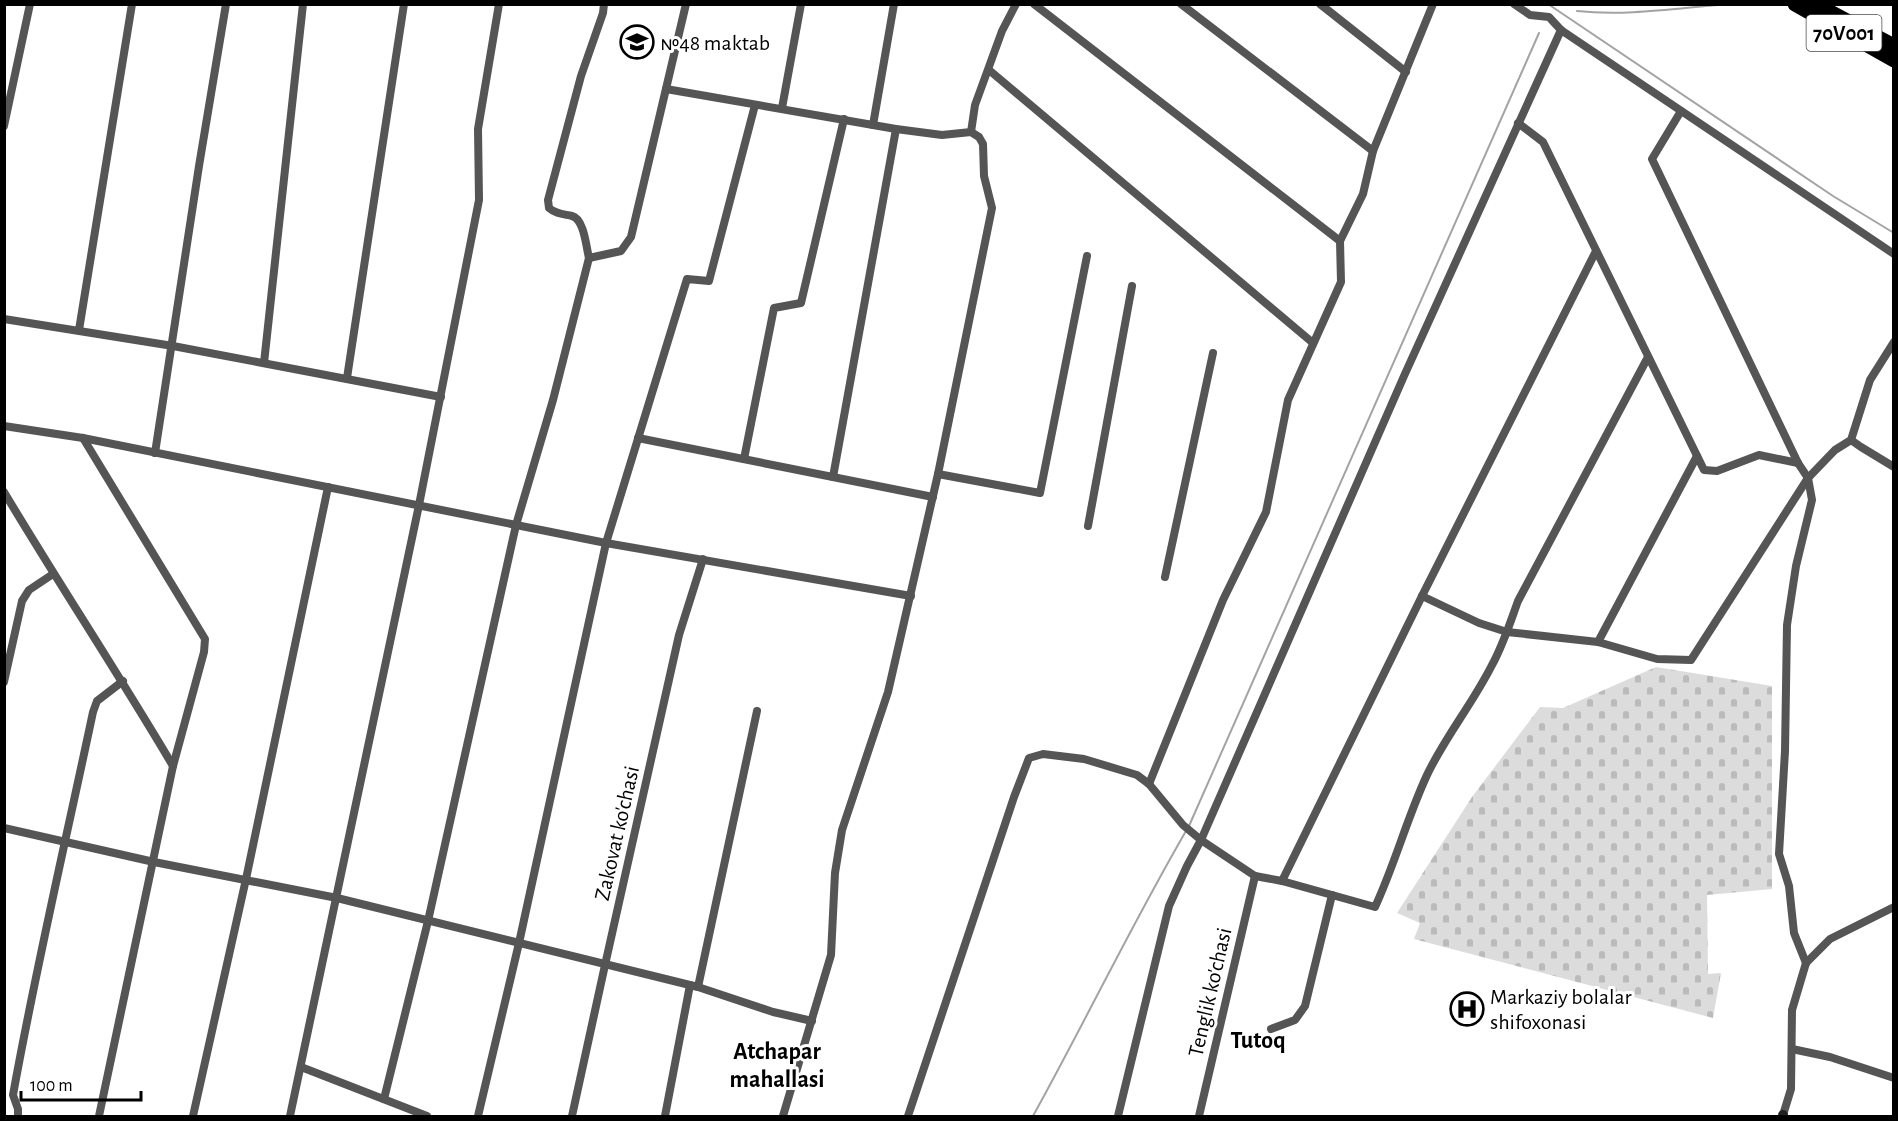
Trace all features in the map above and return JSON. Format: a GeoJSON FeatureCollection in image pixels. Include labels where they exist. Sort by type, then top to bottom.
{"type":"FeatureCollection","features":[{"type":"Feature","properties":{"kind":"highway","name":"70V001"},"geometry":{"type":"LineString","coordinates":[[1795,4],[1893,60]]}},
{"type":"Feature","properties":{"kind":"highway","name":"70V001"},"geometry":{"type":"LineString","coordinates":[[1815,4],[1893,46]]}},
{"type":"Feature","properties":{"kind":"street"},"geometry":{"type":"LineString","coordinates":[[4,126],[30,4]]}},
{"type":"Feature","properties":{"kind":"street"},"geometry":{"type":"LineString","coordinates":[[79,330],[132,4]]}},
{"type":"Feature","properties":{"kind":"street"},"geometry":{"type":"LineString","coordinates":[[155,453],[226,4]]}},
{"type":"Feature","properties":{"kind":"street"},"geometry":{"type":"LineString","coordinates":[[264,363],[303,4]]}},
{"type":"Feature","properties":{"kind":"street"},"geometry":{"type":"LineString","coordinates":[[347,378],[405,4]]}},
{"type":"Feature","properties":{"kind":"street"},"geometry":{"type":"LineString","coordinates":[[290,1116],[419,505],[479,200],[478,129],[499,4]]}},
{"type":"Feature","properties":{"kind":"street"},"geometry":{"type":"LineString","coordinates":[[384,1099],[428,921],[516,525],[553,400],[589,258],[582,223],[575,217],[555,213],[549,208],[548,201],[581,76],[603,14],[604,4]]}},
{"type":"Feature","properties":{"kind":"street"},"geometry":{"type":"LineString","coordinates":[[589,258],[621,251],[631,237],[686,4]]}},
{"type":"Feature","properties":{"kind":"street"},"geometry":{"type":"LineString","coordinates":[[783,108],[801,4]]}},
{"type":"Feature","properties":{"kind":"street"},"geometry":{"type":"LineString","coordinates":[[873,125],[894,4]]}},
{"type":"Feature","properties":{"kind":"street"},"geometry":{"type":"LineString","coordinates":[[971,132],[975,105],[1002,31],[1016,4]]}},
{"type":"Feature","properties":{"kind":"street"},"geometry":{"type":"LineString","coordinates":[[1035,4],[1340,241]]}},
{"type":"Feature","properties":{"kind":"street"},"geometry":{"type":"LineString","coordinates":[[1181,4],[1373,151]]}},
{"type":"Feature","properties":{"kind":"street"},"geometry":{"type":"LineString","coordinates":[[1320,4],[1406,72]]}},
{"type":"Feature","properties":{"kind":"street"},"geometry":{"type":"LineString","coordinates":[[1149,784],[1223,600],[1266,512],[1288,400],[1341,282],[1340,241],[1363,194],[1373,151],[1433,4]]}},
{"type":"Feature","properties":{"kind":"street"},"geometry":{"type":"LineString","coordinates":[[1514,4],[1530,15],[1549,17],[1561,30],[1893,254]]}},
{"type":"Feature","properties":{"kind":"street"},"geometry":{"type":"LineString","coordinates":[[1118,1116],[1169,906],[1399,386],[1561,30]]}},
{"type":"Feature","properties":{"kind":"street"},"geometry":{"type":"LineString","coordinates":[[989,70],[1313,343]]}},
{"type":"Feature","properties":{"kind":"street"},"geometry":{"type":"LineString","coordinates":[[666,89],[896,129],[942,135],[971,132],[979,137],[983,144],[984,176],[992,208],[938,474],[888,692],[842,830],[835,873],[831,955],[783,1116]]}},
{"type":"Feature","properties":{"kind":"street"},"geometry":{"type":"LineString","coordinates":[[478,1116],[519,943],[606,543],[687,279],[709,281],[755,105]]}},
{"type":"Feature","properties":{"kind":"street"},"geometry":{"type":"LineString","coordinates":[[1681,111],[1652,159],[1798,463],[1808,478],[1812,500],[1796,566],[1787,625],[1785,751],[1779,854],[1789,886],[1794,933],[1806,963]]}},
{"type":"Feature","properties":{"kind":"street"},"geometry":{"type":"LineString","coordinates":[[744,459],[774,308],[801,303],[844,119]]}},
{"type":"Feature","properties":{"kind":"street"},"geometry":{"type":"LineString","coordinates":[[1518,123],[1543,142],[1704,470],[1717,471],[1759,455],[1798,463]]}},
{"type":"Feature","properties":{"kind":"street"},"geometry":{"type":"LineString","coordinates":[[834,477],[896,129]]}},
{"type":"Feature","properties":{"kind":"street"},"geometry":{"type":"LineString","coordinates":[[1282,881],[1422,596],[1596,251]]}},
{"type":"Feature","properties":{"kind":"street"},"geometry":{"type":"LineString","coordinates":[[938,474],[1040,493],[1087,256]]}},
{"type":"Feature","properties":{"kind":"street"},"geometry":{"type":"LineString","coordinates":[[1088,526],[1132,286]]}},
{"type":"Feature","properties":{"kind":"street"},"geometry":{"type":"LineString","coordinates":[[4,319],[173,346],[441,397]]}},
{"type":"Feature","properties":{"kind":"street"},"geometry":{"type":"LineString","coordinates":[[1422,596],[1479,623],[1507,632],[1598,642],[1657,659],[1691,660],[1808,478],[1835,450],[1851,440],[1870,380],[1893,342]]}},
{"type":"Feature","properties":{"kind":"street"},"geometry":{"type":"LineString","coordinates":[[1165,577],[1213,353]]}},
{"type":"Feature","properties":{"kind":"street"},"geometry":{"type":"LineString","coordinates":[[908,1116],[1029,758],[1043,754],[1084,759],[1137,775],[1149,784],[1183,825],[1198,838],[1254,876],[1282,881],[1375,907],[1428,773],[1492,666],[1518,602],[1648,357]]}},
{"type":"Feature","properties":{"kind":"street"},"geometry":{"type":"LineString","coordinates":[[4,426],[83,438],[606,543],[911,596]]}},
{"type":"Feature","properties":{"kind":"street"},"geometry":{"type":"LineString","coordinates":[[83,438],[205,639],[204,652],[173,766],[99,1116]]}},
{"type":"Feature","properties":{"kind":"street"},"geometry":{"type":"LineString","coordinates":[[638,438],[933,497]]}},
{"type":"Feature","properties":{"kind":"street"},"geometry":{"type":"LineString","coordinates":[[1851,440],[1893,467]]}},
{"type":"Feature","properties":{"kind":"street"},"geometry":{"type":"LineString","coordinates":[[1598,642],[1697,456]]}},
{"type":"Feature","properties":{"kind":"street"},"geometry":{"type":"LineString","coordinates":[[193,1116],[246,879],[328,487]]}},
{"type":"Feature","properties":{"kind":"street"},"geometry":{"type":"LineString","coordinates":[[4,492],[53,574],[123,681],[173,766]]}},
{"type":"Feature","properties":{"kind":"street","name":"Zakovat ko'chasi"},"geometry":{"type":"LineString","coordinates":[[572,1116],[679,635],[703,559]]}},
{"type":"Feature","properties":{"kind":"street"},"geometry":{"type":"LineString","coordinates":[[4,682],[22,601],[29,590],[53,574]]}},
{"type":"Feature","properties":{"kind":"street"},"geometry":{"type":"LineString","coordinates":[[18,1116],[13,1095],[29,1002],[93,712],[97,701],[123,681]]}},
{"type":"Feature","properties":{"kind":"street"},"geometry":{"type":"LineString","coordinates":[[665,1116],[757,711]]}},
{"type":"Feature","properties":{"kind":"street"},"geometry":{"type":"LineString","coordinates":[[4,828],[154,862],[337,898],[694,986],[773,1012],[812,1021]]}},
{"type":"Feature","properties":{"kind":"street","name":"Tenglik ko'chasi"},"geometry":{"type":"LineString","coordinates":[[1200,1116],[1254,876]]}},
{"type":"Feature","properties":{"kind":"street"},"geometry":{"type":"LineString","coordinates":[[1271,1029],[1295,1020],[1305,1006],[1332,895]]}},
{"type":"Feature","properties":{"kind":"street"},"geometry":{"type":"LineString","coordinates":[[1783,1116],[1791,1089],[1792,1010],[1806,963],[1830,939],[1893,907]]}},
{"type":"Feature","properties":{"kind":"street"},"geometry":{"type":"LineString","coordinates":[[1792,1049],[1830,1056],[1893,1078]]}},
{"type":"Feature","properties":{"kind":"street"},"geometry":{"type":"LineString","coordinates":[[301,1067],[426,1116]]}},
{"type":"Feature","properties":{"kind":"green space"},"geometry":{"type":"Polygon","coordinates":[[[1656,667],[1772,686],[1772,889],[1707,895],[1708,974],[1721,973],[1713,1018],[1414,939],[1420,923],[1397,913],[1472,797],[1540,707],[1563,708],[1656,667]]]}},
{"type":"Feature","properties":{"kind":"waterway"},"geometry":{"type":"LineString","coordinates":[[1548,4],[1833,196],[1894,233]]}},
{"type":"Feature","properties":{"kind":"waterway"},"geometry":{"type":"LineString","coordinates":[[1577,11],[1629,12],[1717,5]]}},
{"type":"Feature","properties":{"kind":"waterway"},"geometry":{"type":"LineString","coordinates":[[1189,826],[1539,33]]}},
{"type":"Feature","properties":{"kind":"waterway"},"geometry":{"type":"LineString","coordinates":[[1033,1116],[1186,831]]}},
{"type":"Feature","properties":{"kind":"place","name":"№48 maktab"},"geometry":{"type":"Point","coordinates":[637,42]}},
{"type":"Feature","properties":{"kind":"place","name":"Markaziy bolalar shifoxonasi"},"geometry":{"type":"Point","coordinates":[1467,1009]}},
{"type":"Feature","properties":{"kind":"district","name":"Tutoq"},"geometry":{"type":"Point","coordinates":[1258,1040]}},
{"type":"Feature","properties":{"kind":"district","name":"Atchapar mahallasi"},"geometry":{"type":"Point","coordinates":[777,1065]}}]}
